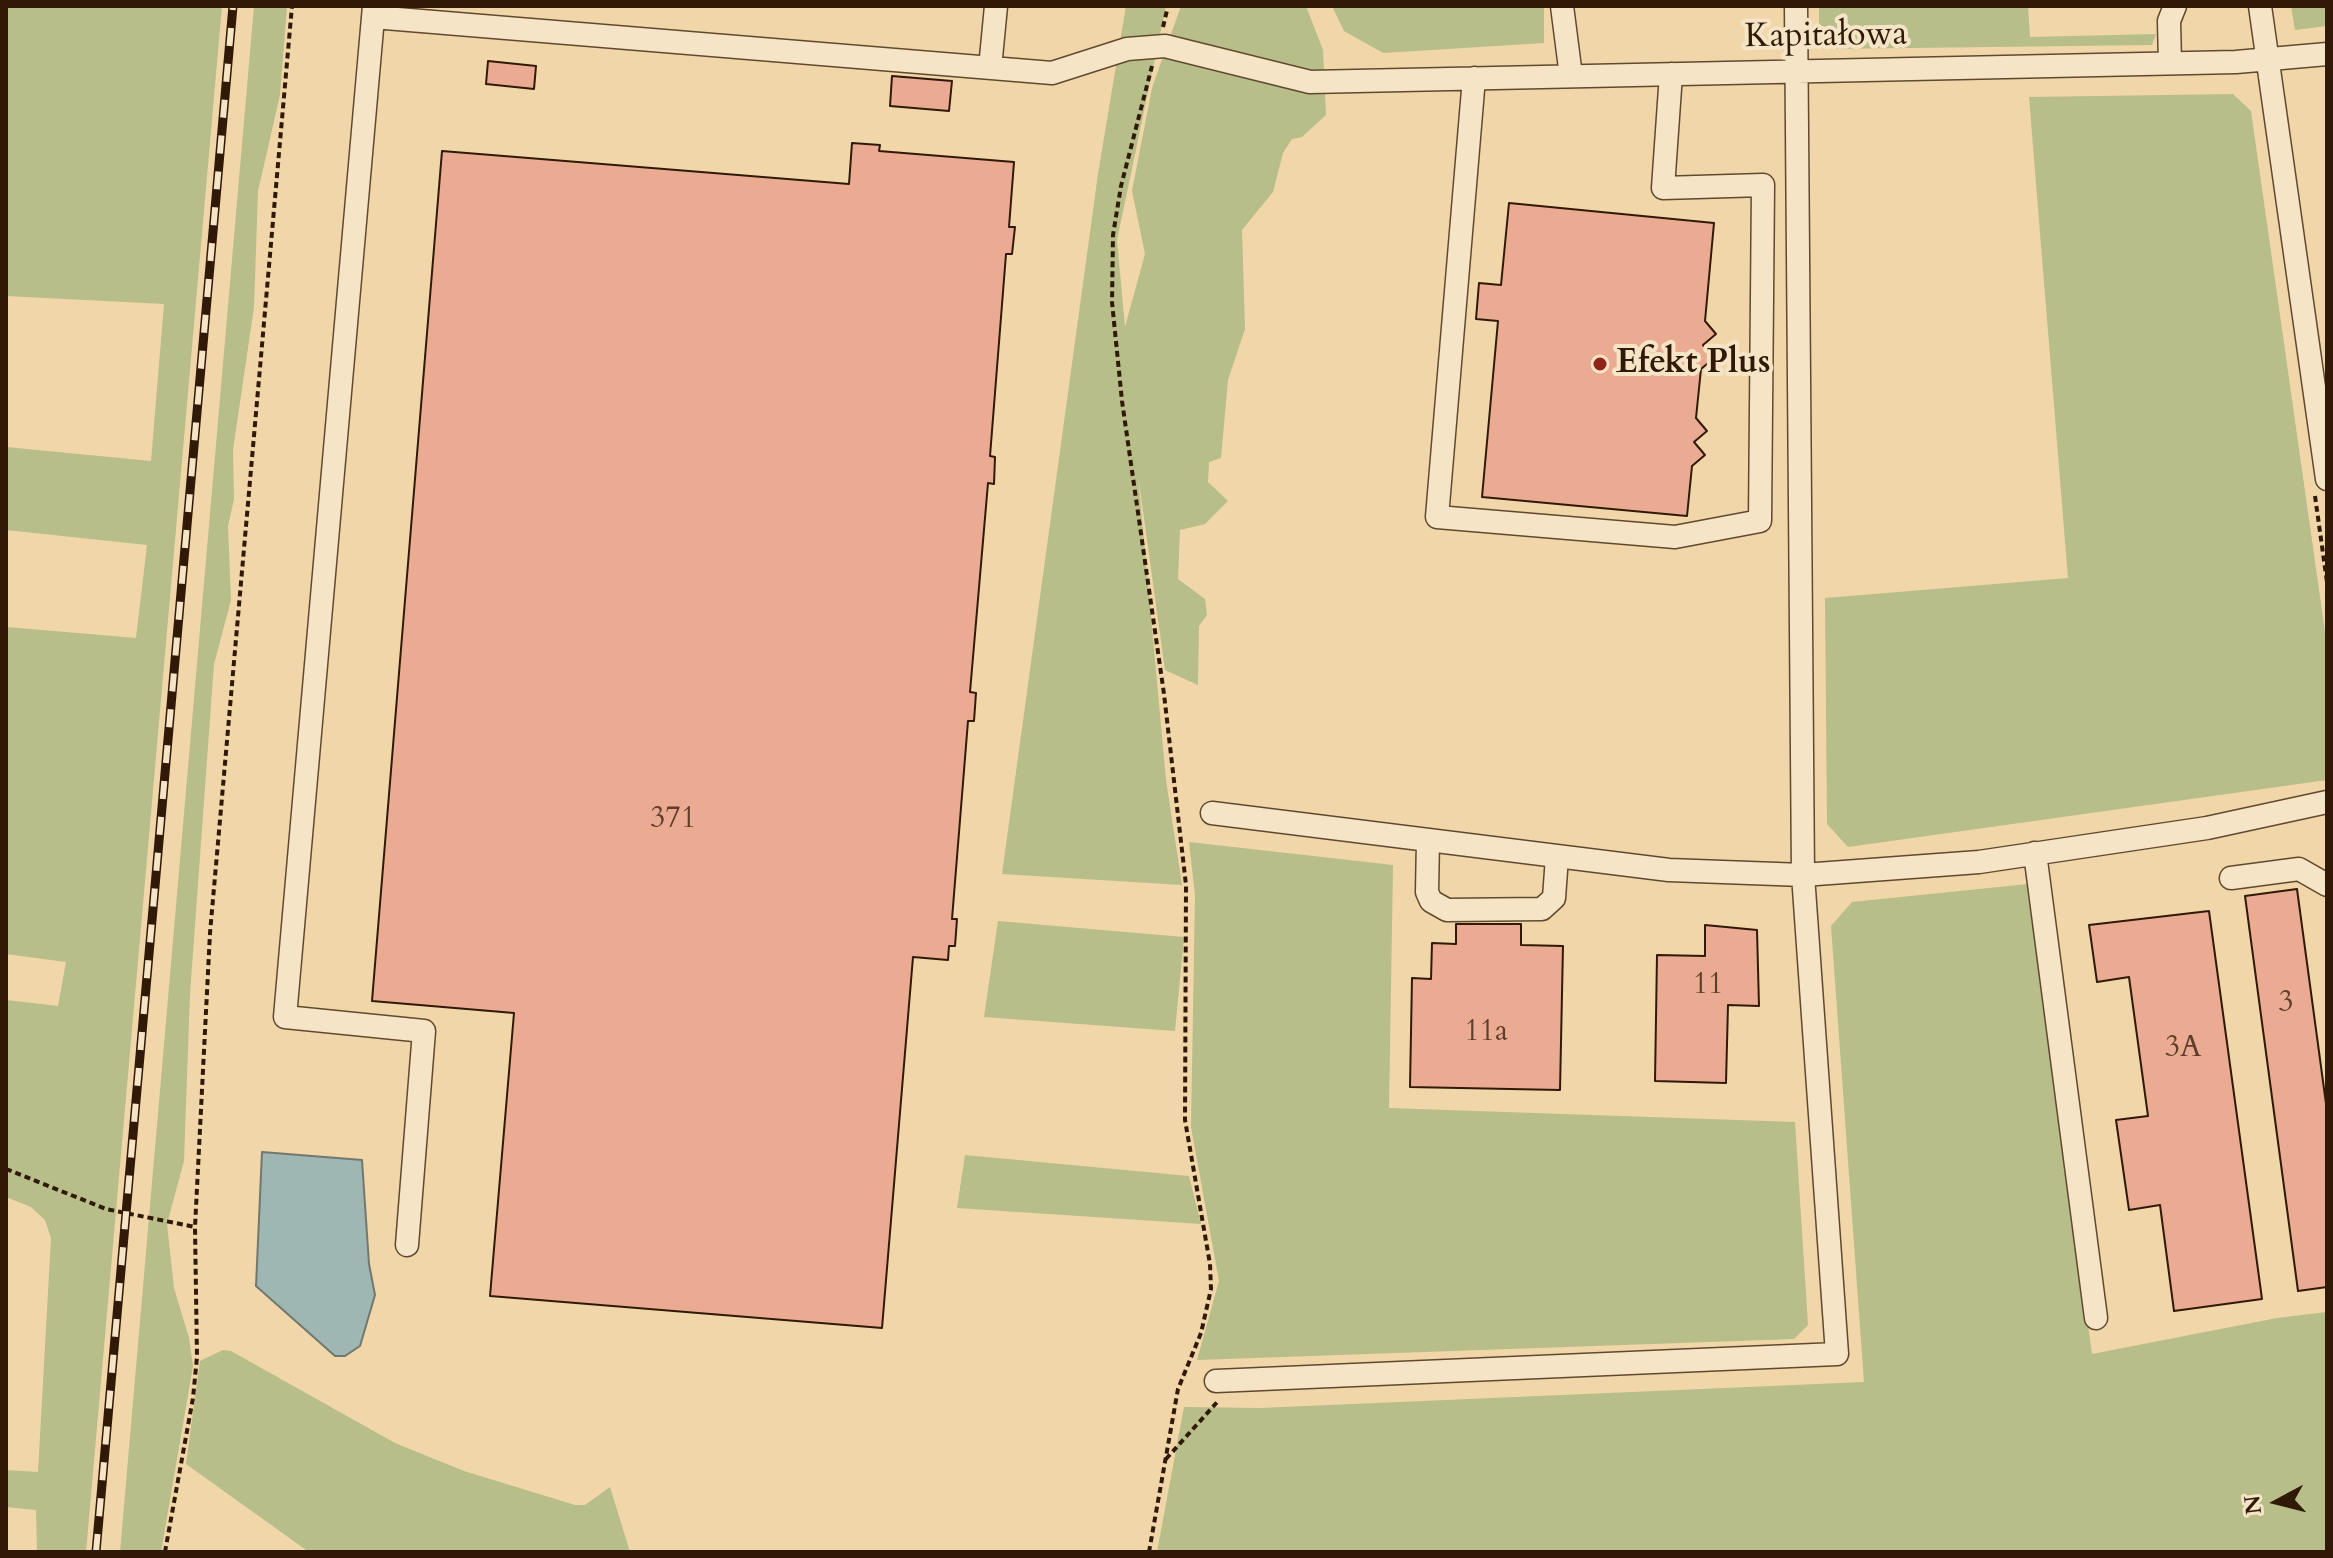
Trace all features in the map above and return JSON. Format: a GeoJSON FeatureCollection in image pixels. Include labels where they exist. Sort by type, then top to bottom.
{"type":"FeatureCollection","features":[{"type":"Feature","properties":{"kind":"street"},"geometry":{"type":"LineString","coordinates":[[990,68],[996,6]]}},
{"type":"Feature","properties":{"kind":"street"},"geometry":{"type":"LineString","coordinates":[[1562,6],[1571,76]]}},
{"type":"Feature","properties":{"kind":"street"},"geometry":{"type":"LineString","coordinates":[[1221,1381],[1837,1354],[1803,875],[1796,6]]}},
{"type":"Feature","properties":{"kind":"street"},"geometry":{"type":"LineString","coordinates":[[2170,63],[2169,21],[2175,6]]}},
{"type":"Feature","properties":{"kind":"street"},"geometry":{"type":"LineString","coordinates":[[2260,6],[2327,479]]}},
{"type":"Feature","properties":{"kind":"street"},"geometry":{"type":"LineString","coordinates":[[407,1245],[424,1031],[285,1017],[373,12],[1052,73],[1127,49],[1162,46]]}},
{"type":"Feature","properties":{"kind":"street","name":"Kapitałowa"},"geometry":{"type":"LineString","coordinates":[[1162,46],[1290,79],[1327,81],[2170,63],[2267,60],[2327,54]]}},
{"type":"Feature","properties":{"kind":"street"},"geometry":{"type":"LineString","coordinates":[[1474,78],[1437,517],[1675,537],[1760,521],[1763,185],[1663,188],[1671,74]]}},
{"type":"Feature","properties":{"kind":"street"},"geometry":{"type":"LineString","coordinates":[[1212,813],[1669,870],[1803,875],[1928,867],[2035,853],[2207,828],[2327,802]]}},
{"type":"Feature","properties":{"kind":"street"},"geometry":{"type":"LineString","coordinates":[[1428,840],[1427,892],[1431,901],[1447,910],[1542,909],[1554,898],[1557,857]]}},
{"type":"Feature","properties":{"kind":"street"},"geometry":{"type":"LineString","coordinates":[[2035,853],[2096,1318]]}},
{"type":"Feature","properties":{"kind":"street"},"geometry":{"type":"LineString","coordinates":[[2231,878],[2299,869],[2327,885]]}},
{"type":"Feature","properties":{"kind":"path"},"geometry":{"type":"LineString","coordinates":[[165,1552],[195,1384],[195,1227],[210,933],[262,309],[292,6]]}},
{"type":"Feature","properties":{"kind":"path"},"geometry":{"type":"LineString","coordinates":[[1149,1552],[1178,1389],[1207,1312],[1210,1264],[1185,1120],[1186,885],[1164,694],[1122,401],[1112,302],[1113,235],[1121,186],[1162,46],[1168,6]]}},
{"type":"Feature","properties":{"kind":"path"},"geometry":{"type":"LineString","coordinates":[[6,1169],[106,1209],[195,1227]]}},
{"type":"Feature","properties":{"kind":"path"},"geometry":{"type":"LineString","coordinates":[[1166,1459],[1227,1391],[1221,1381]]}},
{"type":"Feature","properties":{"kind":"green space"},"geometry":{"type":"Polygon","coordinates":[[[6,6],[222,6],[86,1552],[37,1552],[36,1510],[6,1507],[6,1470],[38,1472],[51,1238],[45,1220],[31,1207],[6,1197],[6,1000],[58,1006],[66,962],[6,954],[6,627],[136,638],[147,545],[6,530],[6,447],[151,461],[164,304],[6,296],[6,6]]]}},
{"type":"Feature","properties":{"kind":"green space"},"geometry":{"type":"Polygon","coordinates":[[[254,6],[287,6],[280,95],[258,191],[254,307],[233,450],[234,499],[228,526],[231,600],[214,664],[190,994],[184,1161],[167,1224],[174,1288],[189,1338],[193,1366],[161,1552],[120,1552],[254,6]]]}},
{"type":"Feature","properties":{"kind":"green space"},"geometry":{"type":"Polygon","coordinates":[[[1126,6],[1166,6],[1117,240],[1125,327],[1145,254],[1132,191],[1152,88],[1181,6],[1306,6],[1323,50],[1326,115],[1302,137],[1292,139],[1283,153],[1273,192],[1242,230],[1245,329],[1228,380],[1221,458],[1209,462],[1208,482],[1228,501],[1205,524],[1180,530],[1178,579],[1205,599],[1207,615],[1199,626],[1198,685],[1165,670],[1138,475],[1166,780],[1182,885],[1002,874],[1098,174],[1126,6]]]}},
{"type":"Feature","properties":{"kind":"green space"},"geometry":{"type":"Polygon","coordinates":[[[1332,6],[1544,6],[1544,43],[1383,53],[1344,31],[1332,6]]]}},
{"type":"Feature","properties":{"kind":"green space"},"geometry":{"type":"Polygon","coordinates":[[[1819,6],[2028,6],[2030,37],[2156,34],[2152,45],[1831,49],[1819,36],[1819,6]]]}},
{"type":"Feature","properties":{"kind":"green space"},"geometry":{"type":"Polygon","coordinates":[[[2291,6],[2327,6],[2327,26],[2295,30],[2291,6]]]}},
{"type":"Feature","properties":{"kind":"green space"},"geometry":{"type":"Polygon","coordinates":[[[2233,94],[2251,111],[2327,646],[2327,780],[1848,847],[1827,824],[1825,598],[2068,578],[2029,97],[2233,94]]]}},
{"type":"Feature","properties":{"kind":"green space"},"geometry":{"type":"Polygon","coordinates":[[[1189,842],[1393,865],[1389,1108],[1795,1122],[1808,1325],[1794,1339],[1197,1360],[1219,1281],[1191,1127],[1195,895],[1189,842]]]}},
{"type":"Feature","properties":{"kind":"green space"},"geometry":{"type":"Polygon","coordinates":[[[2028,884],[2092,1354],[2277,1318],[2327,1312],[2327,1552],[1157,1552],[1184,1407],[1260,1408],[1864,1382],[1831,926],[1852,902],[2028,884]]]}},
{"type":"Feature","properties":{"kind":"green space"},"geometry":{"type":"Polygon","coordinates":[[[998,921],[1184,937],[1175,1031],[984,1017],[998,921]]]}},
{"type":"Feature","properties":{"kind":"green space"},"geometry":{"type":"Polygon","coordinates":[[[965,1155],[1189,1176],[1201,1224],[957,1208],[965,1155]]]}},
{"type":"Feature","properties":{"kind":"green space"},"geometry":{"type":"Polygon","coordinates":[[[223,1350],[231,1351],[395,1443],[464,1471],[575,1505],[585,1505],[610,1487],[630,1552],[309,1552],[186,1464],[200,1361],[223,1350]]]}},
{"type":"Feature","properties":{"kind":"water"},"geometry":{"type":"Polygon","coordinates":[[[262,1152],[362,1160],[369,1264],[375,1295],[360,1346],[345,1356],[335,1356],[256,1286],[262,1152]]]}},
{"type":"Feature","properties":{"kind":"building"},"geometry":{"type":"Polygon","coordinates":[[[488,61],[536,66],[534,89],[486,84],[488,61]]]}},
{"type":"Feature","properties":{"kind":"building"},"geometry":{"type":"Polygon","coordinates":[[[892,76],[952,81],[949,111],[890,106],[892,76]]]}},
{"type":"Feature","properties":{"kind":"building"},"geometry":{"type":"Polygon","coordinates":[[[852,143],[880,145],[879,151],[1014,162],[1009,227],[1015,227],[1012,254],[1006,254],[990,456],[995,457],[994,484],[988,483],[970,692],[976,693],[974,721],[968,721],[952,919],[957,919],[955,946],[949,946],[948,960],[913,957],[882,1328],[490,1296],[514,1013],[372,1001],[442,151],[849,184],[852,143]]]}},
{"type":"Feature","properties":{"kind":"building","name":"Efekt Plus"},"geometry":{"type":"Polygon","coordinates":[[[1509,203],[1714,223],[1705,321],[1716,334],[1703,345],[1714,358],[1701,369],[1696,418],[1707,431],[1694,442],[1705,455],[1692,466],[1687,516],[1482,497],[1498,321],[1476,319],[1479,283],[1501,285],[1509,203]]]}},
{"type":"Feature","properties":{"kind":"building"},"geometry":{"type":"Polygon","coordinates":[[[2297,889],[2327,1111],[2327,1287],[2298,1291],[2245,896],[2297,889]]]}},
{"type":"Feature","properties":{"kind":"building"},"geometry":{"type":"Polygon","coordinates":[[[2209,911],[2262,1299],[2174,1311],[2160,1205],[2129,1210],[2116,1120],[2148,1116],[2129,977],[2097,982],[2089,925],[2209,911]]]}},
{"type":"Feature","properties":{"kind":"building"},"geometry":{"type":"Polygon","coordinates":[[[1456,924],[1521,924],[1521,945],[1563,946],[1560,1090],[1410,1087],[1412,978],[1431,979],[1432,943],[1456,944],[1456,924]]]}},
{"type":"Feature","properties":{"kind":"building"},"geometry":{"type":"Polygon","coordinates":[[[1705,925],[1757,930],[1759,1006],[1728,1005],[1726,1083],[1655,1081],[1657,955],[1705,956],[1705,925]]]}},
{"type":"Feature","properties":{"kind":"railway"},"geometry":{"type":"LineString","coordinates":[[96,1552],[233,6]]}},
{"type":"Feature","properties":{"kind":"place","name":"Efekt Plus"},"geometry":{"type":"Point","coordinates":[1600,364]}}]}
